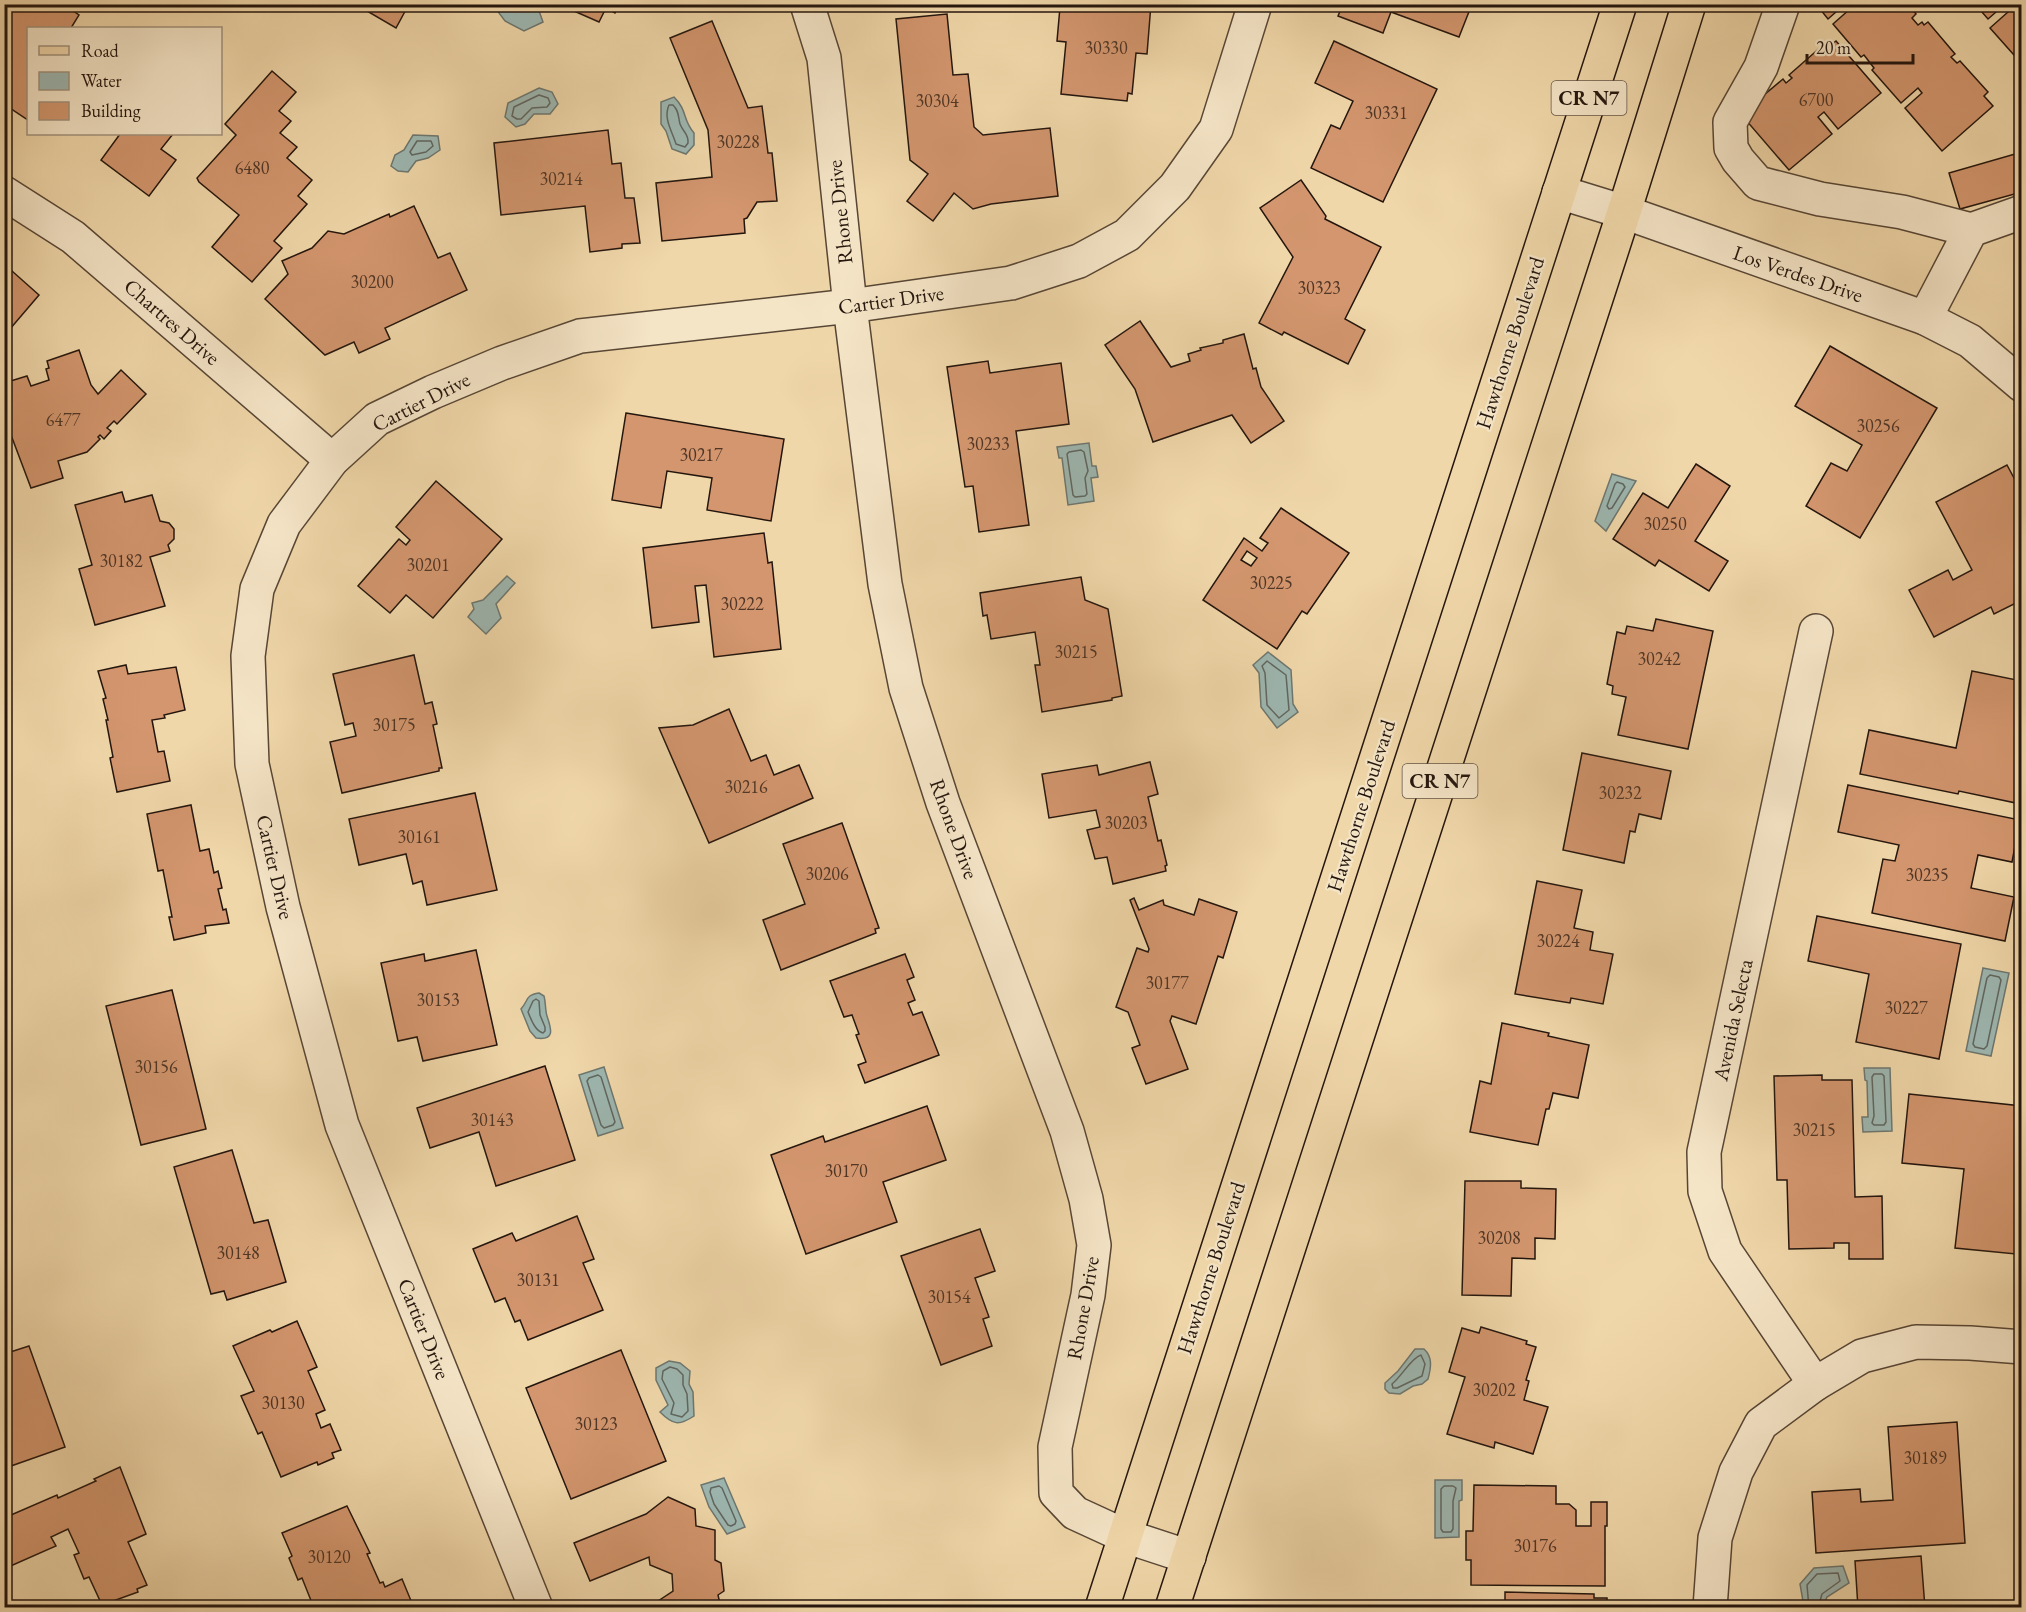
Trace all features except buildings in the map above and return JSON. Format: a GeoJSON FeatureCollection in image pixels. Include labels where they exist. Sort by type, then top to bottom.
{"type":"FeatureCollection","features":[{"type":"Feature","properties":{"kind":"main road","name":"Hawthorne Boulevard"},"geometry":{"type":"LineString","coordinates":[[1102,1608],[1620,4]]}},
{"type":"Feature","properties":{"kind":"main road","name":"CR N7"},"geometry":{"type":"LineString","coordinates":[[1172,1608],[1624,212],[1689,4]]}},
{"type":"Feature","properties":{"kind":"street","name":"Rhone Drive"},"geometry":{"type":"LineString","coordinates":[[807,4],[824,58],[850,306],[887,599],[906,688],[943,803],[1067,1131],[1086,1199],[1094,1245],[1088,1295],[1055,1448],[1056,1493],[1075,1513],[1125,1536],[1189,1557]]}},
{"type":"Feature","properties":{"kind":"street","name":"Cartier Drive"},"geometry":{"type":"LineString","coordinates":[[536,1608],[342,1125],[283,907],[252,764],[248,656],[257,589],[284,524],[332,460],[377,419],[502,363],[580,336],[850,306],[1011,283],[1079,261],[1127,235],[1175,187],[1216,129],[1255,4]]}},
{"type":"Feature","properties":{"kind":"street"},"geometry":{"type":"LineString","coordinates":[[1783,4],[1761,67],[1730,122],[1731,148],[1758,183],[1820,199],[1902,212],[1971,230],[2022,212]]}},
{"type":"Feature","properties":{"kind":"street","name":"Los Verdes Drive"},"geometry":{"type":"LineString","coordinates":[[1559,192],[1624,212],[1925,318],[1970,341],[2022,385]]}},
{"type":"Feature","properties":{"kind":"street","name":"Chartres Drive"},"geometry":{"type":"LineString","coordinates":[[4,193],[73,237],[332,460]]}},
{"type":"Feature","properties":{"kind":"street"},"geometry":{"type":"LineString","coordinates":[[1925,318],[1971,230]]}},
{"type":"Feature","properties":{"kind":"street","name":"Avenida Selecta"},"geometry":{"type":"LineString","coordinates":[[1815,1384],[1725,1251],[1705,1191],[1704,1152],[1816,631]]}},
{"type":"Feature","properties":{"kind":"street"},"geometry":{"type":"LineString","coordinates":[[1710,1608],[1715,1538],[1736,1472],[1761,1424],[1815,1384],[1862,1356],[1916,1342],[2022,1347]]}},
{"type":"Feature","properties":{"kind":"water"},"geometry":{"type":"Polygon","coordinates":[[[493,5],[537,5],[543,22],[524,31],[505,21],[493,5]]]}},
{"type":"Feature","properties":{"kind":"water"},"geometry":{"type":"Polygon","coordinates":[[[539,88],[552,92],[558,104],[550,114],[534,114],[525,124],[516,127],[505,117],[508,103],[539,88]]]}},
{"type":"Feature","properties":{"kind":"water"},"geometry":{"type":"Polygon","coordinates":[[[674,97],[694,133],[694,145],[686,154],[672,149],[661,124],[661,102],[674,97]]]}},
{"type":"Feature","properties":{"kind":"water"},"geometry":{"type":"Polygon","coordinates":[[[413,135],[438,136],[440,150],[428,158],[416,161],[408,172],[398,171],[391,166],[395,155],[404,150],[413,135]]]}},
{"type":"Feature","properties":{"kind":"water"},"geometry":{"type":"Polygon","coordinates":[[[1089,443],[1092,466],[1096,466],[1098,477],[1091,478],[1094,501],[1068,505],[1062,458],[1059,458],[1057,447],[1089,443]]]}},
{"type":"Feature","properties":{"kind":"water"},"geometry":{"type":"Polygon","coordinates":[[[1612,474],[1636,481],[1606,531],[1595,521],[1612,474]]]}},
{"type":"Feature","properties":{"kind":"water"},"geometry":{"type":"Polygon","coordinates":[[[507,576],[515,583],[496,604],[501,618],[486,634],[468,617],[474,609],[472,603],[483,600],[507,576]]]}},
{"type":"Feature","properties":{"kind":"water"},"geometry":{"type":"Polygon","coordinates":[[[1268,652],[1291,670],[1293,704],[1298,712],[1277,728],[1261,707],[1259,673],[1253,665],[1268,652]]]}},
{"type":"Feature","properties":{"kind":"water"},"geometry":{"type":"Polygon","coordinates":[[[1983,968],[2009,973],[1991,1056],[1966,1051],[1983,968]]]}},
{"type":"Feature","properties":{"kind":"water"},"geometry":{"type":"Polygon","coordinates":[[[539,993],[544,996],[551,1029],[547,1038],[536,1038],[530,1031],[521,1009],[529,997],[539,993]]]}},
{"type":"Feature","properties":{"kind":"water"},"geometry":{"type":"Polygon","coordinates":[[[604,1067],[623,1128],[598,1136],[579,1075],[604,1067]]]}},
{"type":"Feature","properties":{"kind":"water"},"geometry":{"type":"Polygon","coordinates":[[[1864,1068],[1890,1068],[1892,1131],[1863,1132],[1862,1117],[1868,1117],[1867,1081],[1864,1068]]]}},
{"type":"Feature","properties":{"kind":"water"},"geometry":{"type":"Polygon","coordinates":[[[1415,1349],[1424,1349],[1429,1356],[1428,1379],[1400,1394],[1389,1393],[1385,1389],[1385,1383],[1398,1371],[1415,1349]]]}},
{"type":"Feature","properties":{"kind":"water"},"geometry":{"type":"Polygon","coordinates":[[[669,1361],[680,1363],[690,1371],[689,1384],[693,1392],[694,1416],[680,1423],[669,1420],[660,1412],[668,1405],[656,1380],[656,1368],[669,1361]]]}},
{"type":"Feature","properties":{"kind":"water"},"geometry":{"type":"Polygon","coordinates":[[[724,1478],[745,1527],[727,1534],[709,1507],[701,1485],[724,1478]]]}},
{"type":"Feature","properties":{"kind":"water"},"geometry":{"type":"Polygon","coordinates":[[[1435,1480],[1462,1480],[1462,1500],[1459,1501],[1459,1537],[1435,1538],[1435,1480]]]}},
{"type":"Feature","properties":{"kind":"water"},"geometry":{"type":"Polygon","coordinates":[[[1843,1566],[1849,1583],[1827,1597],[1823,1607],[1804,1607],[1800,1584],[1814,1568],[1843,1566]]]}}]}
